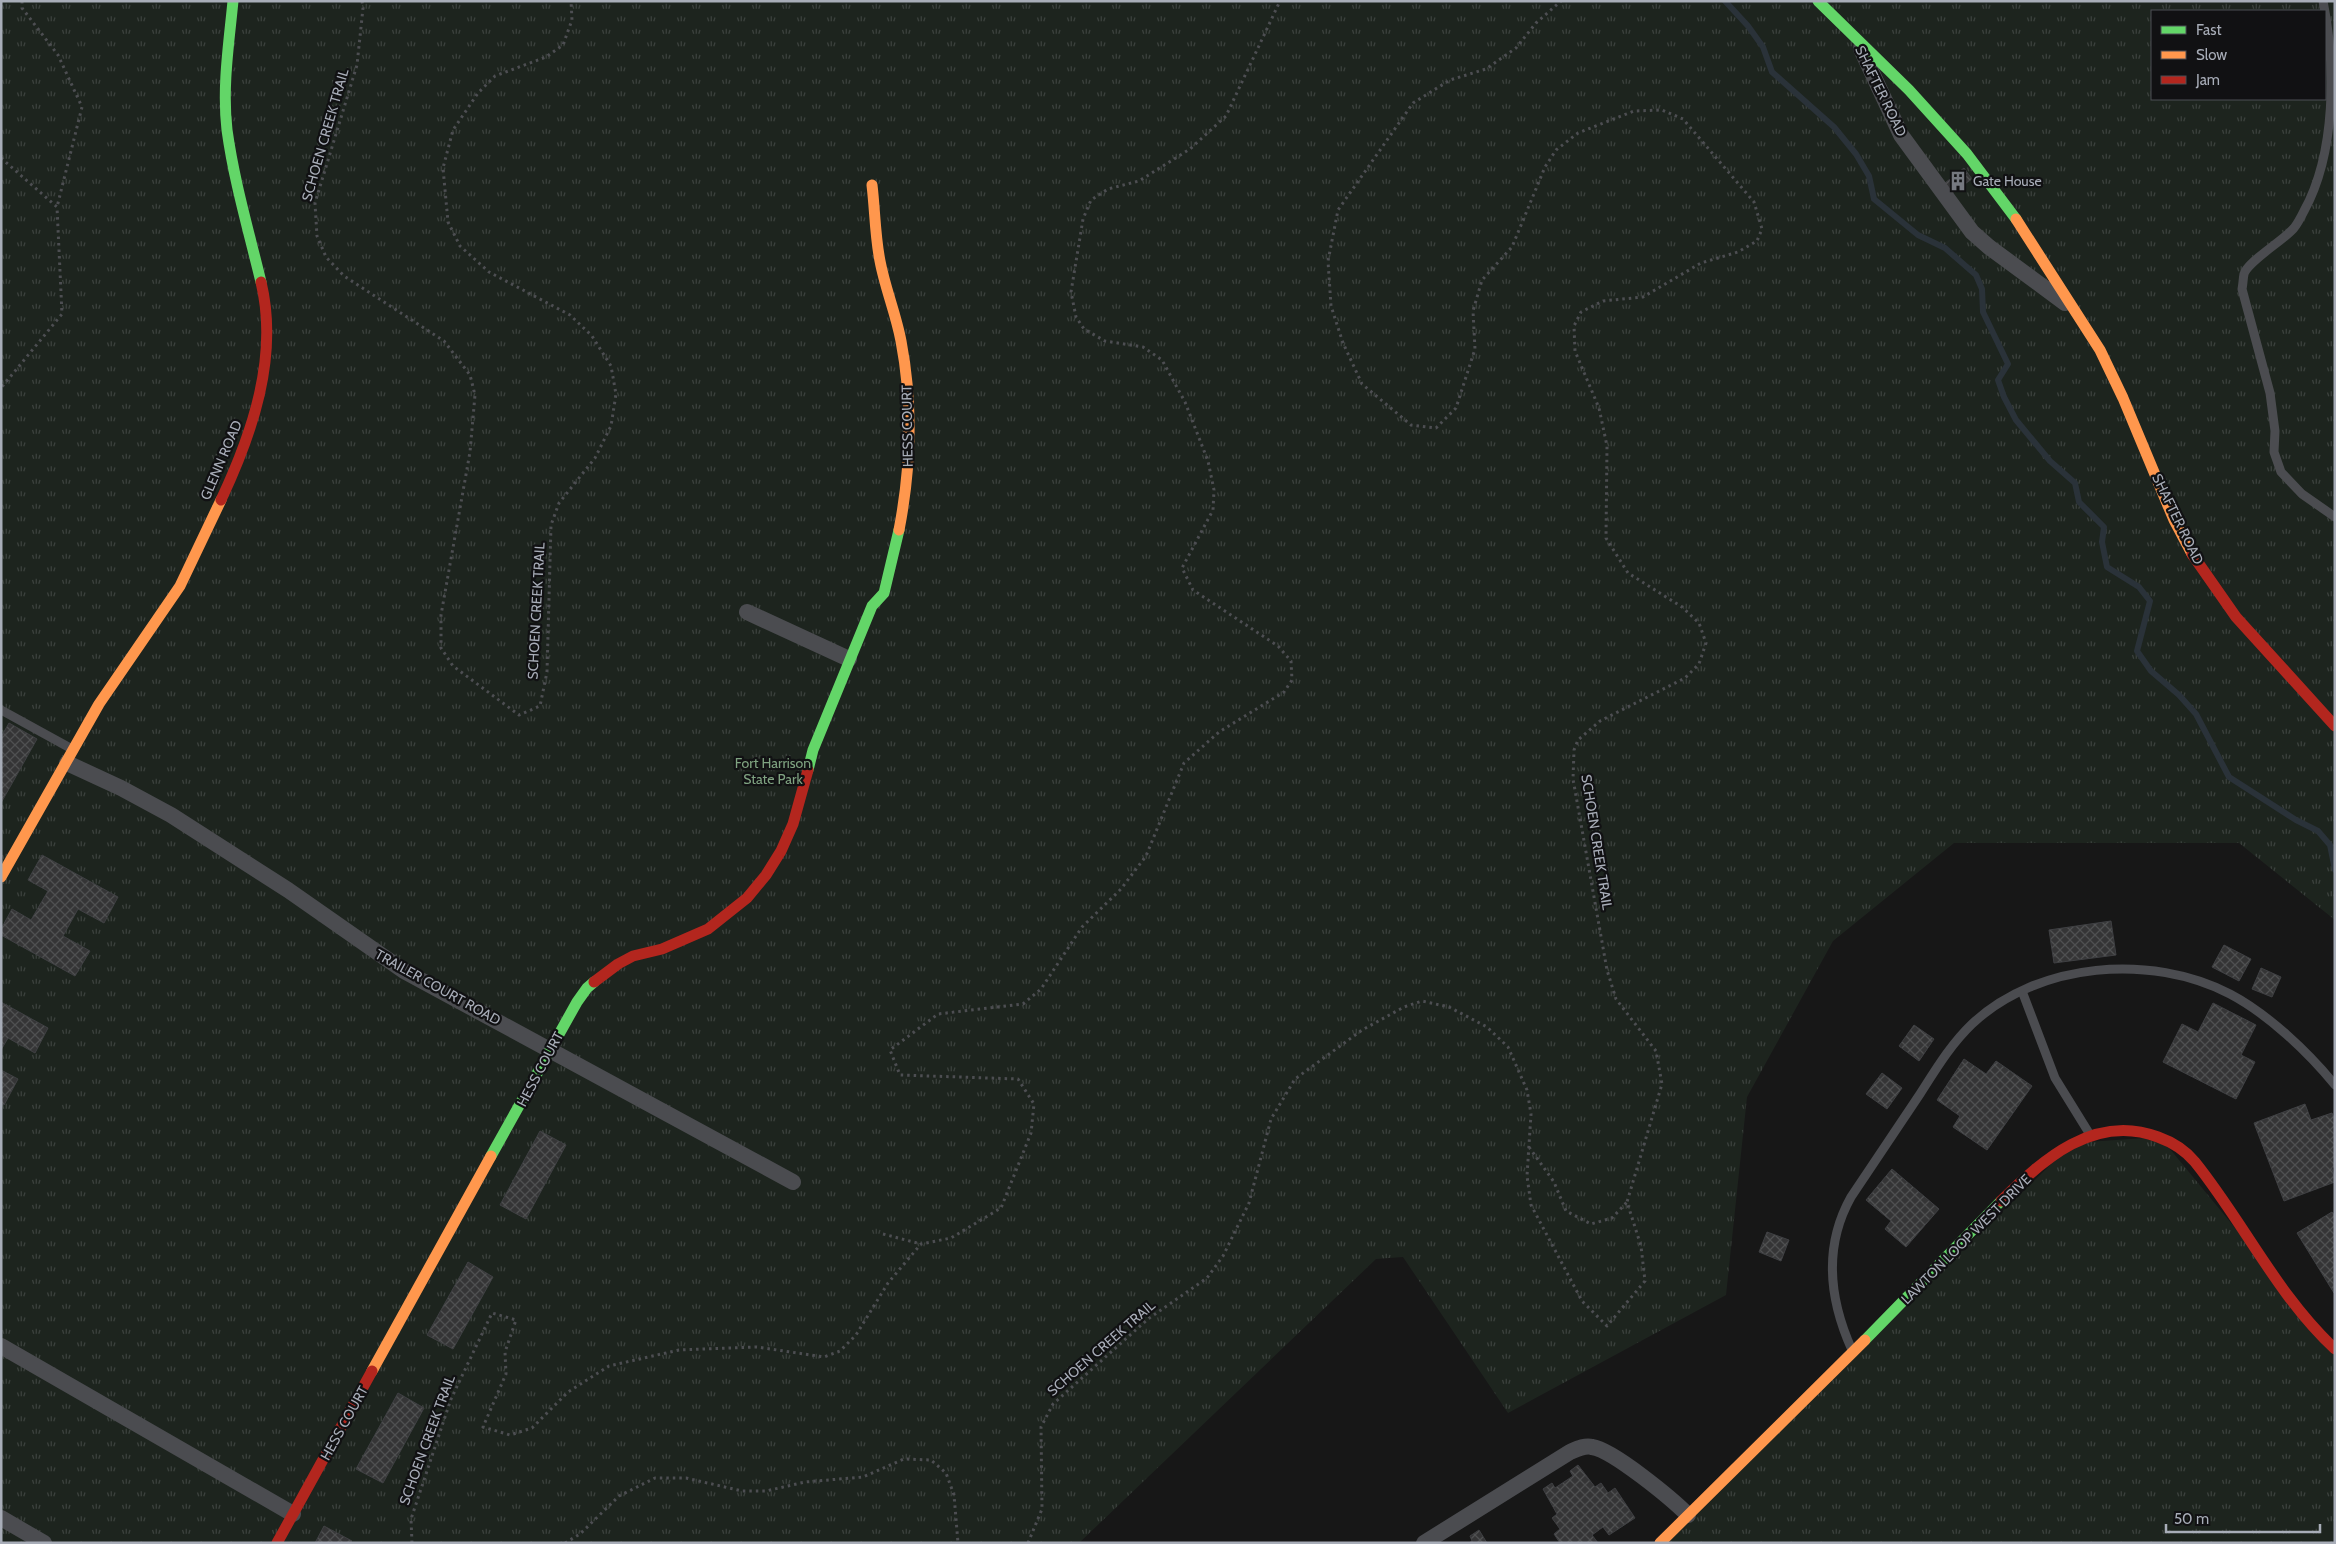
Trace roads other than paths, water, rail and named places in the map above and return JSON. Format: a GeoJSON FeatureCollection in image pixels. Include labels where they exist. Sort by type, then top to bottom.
{"type":"FeatureCollection","features":[{"type":"Feature","properties":{"kind":"street","name":"GLENN ROAD"},"geometry":{"type":"LineString","coordinates":[[1,877],[104,696],[172,599],[191,566],[246,444],[260,399],[266,333],[262,286],[236,178],[227,129],[225,88],[233,1]]}},
{"type":"Feature","properties":{"kind":"street","name":"SHAFTER ROAD"},"geometry":{"type":"LineString","coordinates":[[1818,1],[1923,103],[1967,154],[2025,231],[2115,376],[2174,519],[2212,586],[2242,623],[2335,726]]}},
{"type":"Feature","properties":{"kind":"street","name":"SHAFTER ROAD"},"geometry":{"type":"LineString","coordinates":[[1854,36],[1900,135],[1972,232],[1988,248],[2077,312]]}},
{"type":"Feature","properties":{"kind":"street","name":"HESS COURT"},"geometry":{"type":"LineString","coordinates":[[277,1543],[577,1002],[604,973],[633,956],[662,949],[690,938],[708,929],[732,911],[762,880],[779,855],[793,824],[813,750],[872,606],[884,593],[903,520],[909,464],[909,416],[906,379],[900,341],[880,260],[872,185]]}},
{"type":"Feature","properties":{"kind":"street"},"geometry":{"type":"LineString","coordinates":[[747,612],[849,659]]}},
{"type":"Feature","properties":{"kind":"street","name":"TRAILER COURT ROAD"},"geometry":{"type":"LineString","coordinates":[[70,757],[164,811],[288,890],[385,960],[793,1182]]}},
{"type":"Feature","properties":{"kind":"street","name":"LAWTON LOOP WEST DRIVE"},"geometry":{"type":"LineString","coordinates":[[1660,1543],[2012,1191],[2053,1156],[2073,1142],[2090,1135],[2107,1131],[2141,1131],[2160,1137],[2186,1152],[2201,1169],[2275,1280],[2318,1333],[2335,1349]]}},
{"type":"Feature","properties":{"kind":"street"},"geometry":{"type":"LineString","coordinates":[[1,1346],[293,1514]]}},
{"type":"Feature","properties":{"kind":"street"},"geometry":{"type":"LineString","coordinates":[[1424,1543],[1570,1452],[1587,1446],[1602,1449],[1628,1466],[1688,1515]]}},
{"type":"Feature","properties":{"kind":"street"},"geometry":{"type":"LineString","coordinates":[[1,1518],[44,1543]]}},
{"type":"Feature","properties":{"kind":"lane"},"geometry":{"type":"LineString","coordinates":[[2326,20],[2331,53],[2332,102],[2319,174],[2309,202],[2295,227],[2268,252],[2254,260],[2244,273],[2242,290],[2270,393],[2275,431],[2274,452],[2281,472],[2302,494],[2335,517]]}},
{"type":"Feature","properties":{"kind":"lane"},"geometry":{"type":"LineString","coordinates":[[1,710],[70,757]]}},
{"type":"Feature","properties":{"kind":"lane"},"geometry":{"type":"LineString","coordinates":[[1853,1352],[1842,1325],[1832,1279],[1833,1246],[1841,1215],[1851,1197],[1956,1041],[1986,1012],[2022,991],[2072,974],[2114,968],[2148,970],[2206,983],[2251,1006],[2278,1026],[2335,1085]]}},
{"type":"Feature","properties":{"kind":"lane"},"geometry":{"type":"LineString","coordinates":[[2022,991],[2055,1078],[2090,1135]]}},
{"type":"Feature","properties":{"kind":"waterway"},"geometry":{"type":"LineString","coordinates":[[1725,1],[1748,26],[1763,47],[1772,72],[1834,127],[1856,154],[1869,176],[1874,199],[1918,235],[1945,248],[1976,275],[1982,289],[1983,312],[2008,364],[1998,380],[2004,397],[2016,420],[2050,461],[2075,483],[2079,502],[2104,527],[2102,542],[2107,567],[2139,587],[2150,601],[2137,651],[2151,671],[2179,695],[2196,714],[2229,777],[2296,820],[2318,831],[2330,845],[2335,870]]}},
{"type":"Feature","properties":{"kind":"place","name":"Gate House"},"geometry":{"type":"Point","coordinates":[1958,181]}},
{"type":"Feature","properties":{"kind":"park label","name":"Fort Harrison State Park"},"geometry":{"type":"Point","coordinates":[773,772]}}]}
